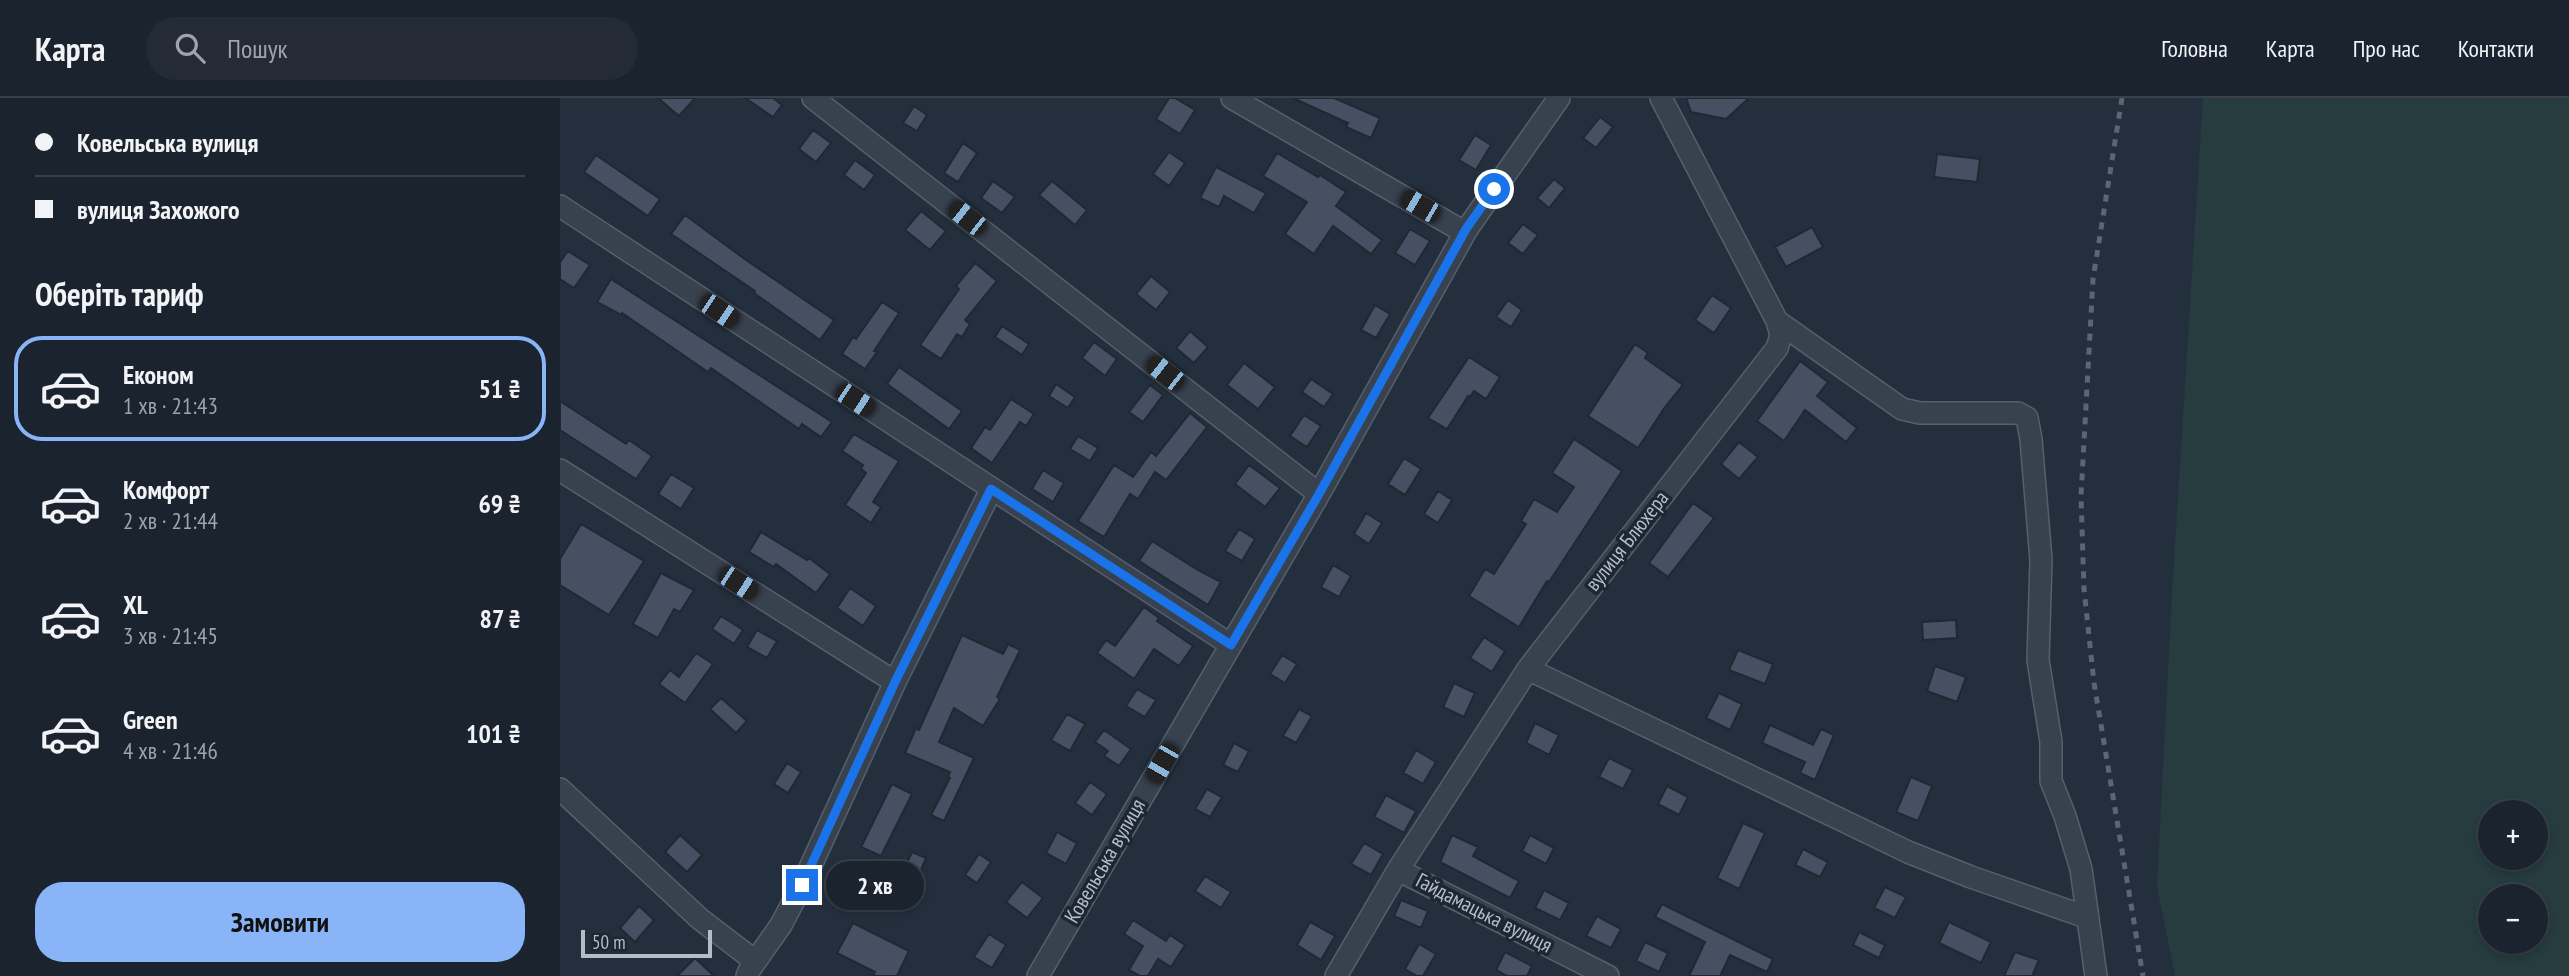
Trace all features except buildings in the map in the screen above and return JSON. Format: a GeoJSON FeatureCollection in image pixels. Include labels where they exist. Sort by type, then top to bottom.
{"type":"FeatureCollection","features":[{"type":"Feature","properties":{"kind":"street"},"geometry":{"type":"LineString","coordinates":[[813,98],[1319,494]]}},
{"type":"Feature","properties":{"kind":"street"},"geometry":{"type":"LineString","coordinates":[[1233,98],[1270,107],[1465,232]]}},
{"type":"Feature","properties":{"kind":"street","name":"Ковельська вулиця"},"geometry":{"type":"LineString","coordinates":[[1038,976],[1319,494],[1465,232],[1559,98]]}},
{"type":"Feature","properties":{"kind":"street"},"geometry":{"type":"LineString","coordinates":[[1661,98],[1777,320],[1902,409],[1920,413],[2018,413],[2027,418],[2040,560],[2038,660],[2051,742],[2051,781],[2081,869],[2096,976]]}},
{"type":"Feature","properties":{"kind":"street"},"geometry":{"type":"LineString","coordinates":[[560,206],[1231,645]]}},
{"type":"Feature","properties":{"kind":"street","name":"вулиця Блюхера"},"geometry":{"type":"LineString","coordinates":[[1336,976],[1398,870],[1528,669],[1777,348],[1781,335],[1777,320]]}},
{"type":"Feature","properties":{"kind":"street"},"geometry":{"type":"LineString","coordinates":[[560,470],[895,682]]}},
{"type":"Feature","properties":{"kind":"street"},"geometry":{"type":"LineString","coordinates":[[560,789],[751,969],[781,925],[802,885],[895,682],[991,489]]}},
{"type":"Feature","properties":{"kind":"street"},"geometry":{"type":"LineString","coordinates":[[1528,669],[1908,852],[2086,917]]}},
{"type":"Feature","properties":{"kind":"street","name":"Гайдамацька вулиця"},"geometry":{"type":"LineString","coordinates":[[1398,870],[1608,976]]}},
{"type":"Feature","properties":{"kind":"green space"},"geometry":{"type":"Polygon","coordinates":[[[2203,98],[2569,98],[2569,976],[2175,976],[2157,887],[2172,592],[2203,98]]]}},
{"type":"Feature","properties":{"kind":"railway"},"geometry":{"type":"LineString","coordinates":[[2122,98],[2093,279],[2081,496],[2084,589],[2094,683],[2143,976]]}},
{"type":"Feature","properties":{"kind":"route"},"geometry":{"type":"LineString","coordinates":[[802,885],[895,682],[991,489],[1231,645],[1319,494],[1466,229],[1494,189]]}}]}
